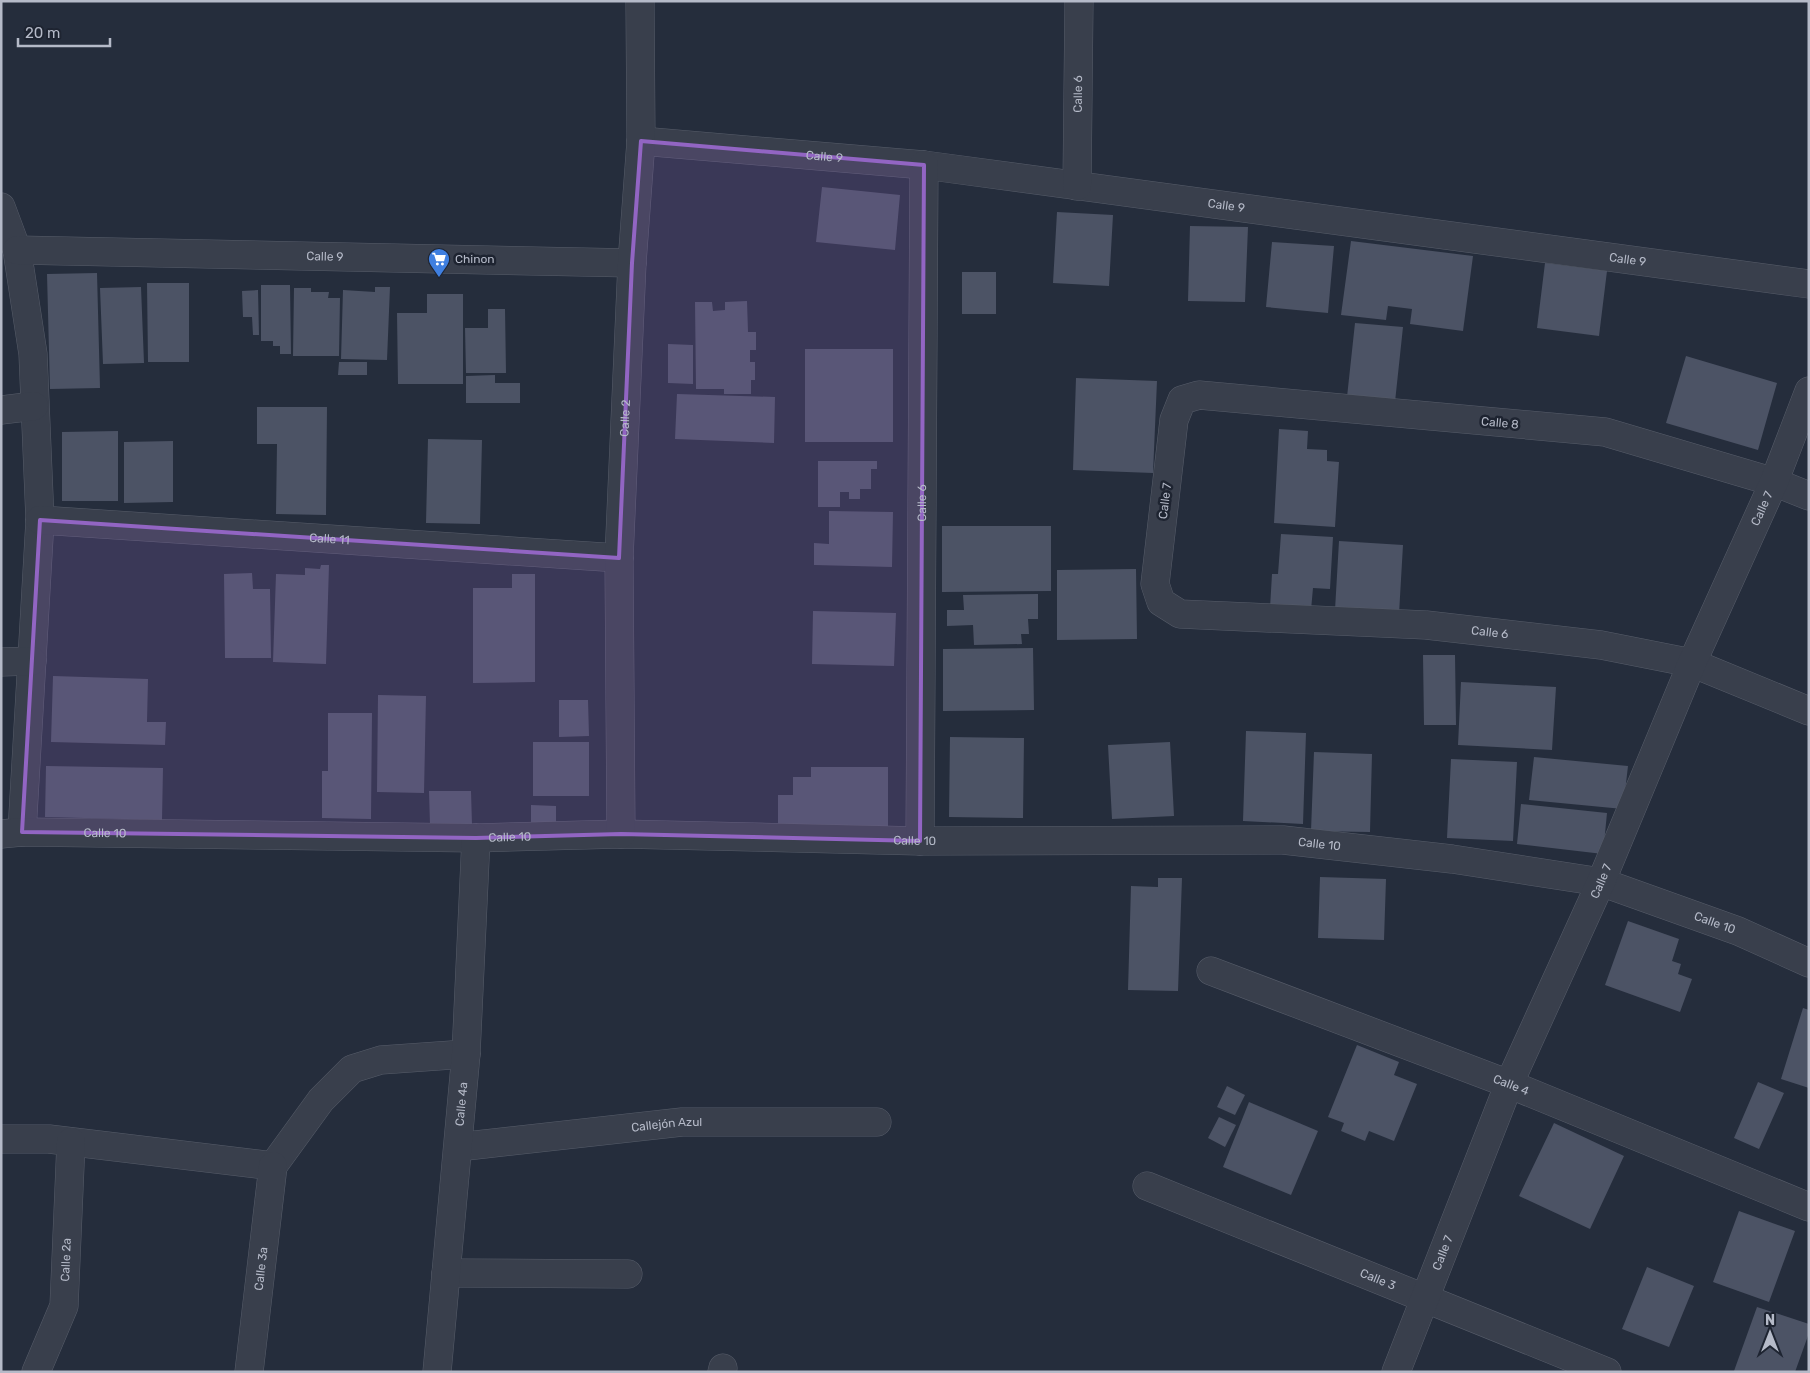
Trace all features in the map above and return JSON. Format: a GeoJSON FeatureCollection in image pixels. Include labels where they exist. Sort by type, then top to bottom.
{"type":"FeatureCollection","features":[{"type":"Feature","properties":{"kind":"street","name":"Calle 2"},"geometry":{"type":"LineString","coordinates":[[621,834],[619,558],[632,263],[641,141],[640,1]]}},
{"type":"Feature","properties":{"kind":"street","name":"Calle 6"},"geometry":{"type":"LineString","coordinates":[[1077,186],[1079,1]]}},
{"type":"Feature","properties":{"kind":"street","name":"Calle 9"},"geometry":{"type":"LineString","coordinates":[[641,141],[924,165],[1809,284]]}},
{"type":"Feature","properties":{"kind":"street","name":"Calle 6"},"geometry":{"type":"LineString","coordinates":[[920,841],[924,165]]}},
{"type":"Feature","properties":{"kind":"street"},"geometry":{"type":"LineString","coordinates":[[1,207],[17,250],[33,354],[40,520],[32,660],[12,833]]}},
{"type":"Feature","properties":{"kind":"street","name":"Calle 9"},"geometry":{"type":"LineString","coordinates":[[17,250],[632,263]]}},
{"type":"Feature","properties":{"kind":"street","name":"Calle 7"},"geometry":{"type":"LineString","coordinates":[[1396,1372],[1509,1084],[1601,882],[1692,663],[1774,482],[1809,391]]}},
{"type":"Feature","properties":{"kind":"street","name":"Calle 8"},"geometry":{"type":"LineString","coordinates":[[1182,400],[1199,395],[1605,432],[1774,482],[1809,496]]}},
{"type":"Feature","properties":{"kind":"street","name":"Calle 7"},"geometry":{"type":"LineString","coordinates":[[1161,602],[1155,584],[1174,420],[1182,400]]}},
{"type":"Feature","properties":{"kind":"street"},"geometry":{"type":"LineString","coordinates":[[1,410],[34,406]]}},
{"type":"Feature","properties":{"kind":"street","name":"Calle 11"},"geometry":{"type":"LineString","coordinates":[[40,520],[619,558]]}},
{"type":"Feature","properties":{"kind":"street","name":"Calle 6"},"geometry":{"type":"LineString","coordinates":[[1161,602],[1180,614],[1426,625],[1601,645],[1692,663],[1809,711]]}},
{"type":"Feature","properties":{"kind":"street"},"geometry":{"type":"LineString","coordinates":[[1,662],[32,660]]}},
{"type":"Feature","properties":{"kind":"street","name":"Calle 10"},"geometry":{"type":"LineString","coordinates":[[12,833],[476,838],[621,834],[920,841],[1282,840],[1452,859],[1601,882],[1738,931],[1809,963]]}},
{"type":"Feature","properties":{"kind":"street","name":"Calle 4a"},"geometry":{"type":"LineString","coordinates":[[437,1372],[466,1054],[476,838]]}},
{"type":"Feature","properties":{"kind":"street","name":"Calle 4"},"geometry":{"type":"LineString","coordinates":[[1211,970],[1509,1084],[1809,1207]]}},
{"type":"Feature","properties":{"kind":"street"},"geometry":{"type":"LineString","coordinates":[[1,1139],[70,1142],[273,1166],[321,1100],[352,1069],[381,1060],[466,1054]]}},
{"type":"Feature","properties":{"kind":"street","name":"Callejón Azul"},"geometry":{"type":"LineString","coordinates":[[458,1147],[682,1122],[877,1122]]}},
{"type":"Feature","properties":{"kind":"street","name":"Calle 2a"},"geometry":{"type":"LineString","coordinates":[[36,1372],[64,1306],[70,1142]]}},
{"type":"Feature","properties":{"kind":"street","name":"Calle 3a"},"geometry":{"type":"LineString","coordinates":[[249,1372],[273,1166]]}},
{"type":"Feature","properties":{"kind":"street","name":"Calle 3"},"geometry":{"type":"LineString","coordinates":[[1147,1186],[1608,1372]]}},
{"type":"Feature","properties":{"kind":"street"},"geometry":{"type":"LineString","coordinates":[[446,1273],[628,1274]]}},
{"type":"Feature","properties":{"kind":"highlighted area"},"geometry":{"type":"Polygon","coordinates":[[[641,141],[924,165],[920,841],[621,834],[476,838],[22,832],[40,520],[619,558],[632,263],[641,141]]]}},
{"type":"Feature","properties":{"kind":"building"},"geometry":{"type":"Polygon","coordinates":[[[822,187],[900,195],[895,250],[816,242],[822,187]]]}},
{"type":"Feature","properties":{"kind":"building"},"geometry":{"type":"Polygon","coordinates":[[[1057,212],[1113,215],[1109,286],[1053,283],[1057,212]]]}},
{"type":"Feature","properties":{"kind":"building"},"geometry":{"type":"Polygon","coordinates":[[[1190,226],[1248,227],[1245,302],[1188,301],[1190,226]]]}},
{"type":"Feature","properties":{"kind":"building"},"geometry":{"type":"Polygon","coordinates":[[[1351,241],[1473,256],[1463,331],[1410,324],[1412,309],[1388,306],[1386,320],[1341,315],[1351,241]]]}},
{"type":"Feature","properties":{"kind":"building"},"geometry":{"type":"Polygon","coordinates":[[[1272,242],[1334,246],[1328,313],[1266,307],[1272,242]]]}},
{"type":"Feature","properties":{"kind":"building"},"geometry":{"type":"Polygon","coordinates":[[[1545,263],[1607,271],[1599,336],[1537,328],[1545,263]]]}},
{"type":"Feature","properties":{"kind":"building"},"geometry":{"type":"Polygon","coordinates":[[[962,272],[996,272],[996,314],[962,314],[962,272]]]}},
{"type":"Feature","properties":{"kind":"building"},"geometry":{"type":"Polygon","coordinates":[[[97,273],[100,388],[50,389],[47,274],[97,273]]]}},
{"type":"Feature","properties":{"kind":"building"},"geometry":{"type":"Polygon","coordinates":[[[147,283],[189,283],[189,362],[148,362],[147,283]]]}},
{"type":"Feature","properties":{"kind":"building"},"geometry":{"type":"Polygon","coordinates":[[[261,285],[290,285],[291,354],[280,354],[280,346],[273,346],[273,341],[261,341],[261,285]]]}},
{"type":"Feature","properties":{"kind":"building"},"geometry":{"type":"Polygon","coordinates":[[[141,287],[144,363],[103,364],[100,288],[141,287]]]}},
{"type":"Feature","properties":{"kind":"building"},"geometry":{"type":"Polygon","coordinates":[[[375,287],[390,287],[387,360],[341,359],[343,290],[375,292],[375,287]]]}},
{"type":"Feature","properties":{"kind":"building"},"geometry":{"type":"Polygon","coordinates":[[[294,288],[311,288],[311,292],[329,292],[328,298],[340,298],[339,356],[293,356],[294,288]]]}},
{"type":"Feature","properties":{"kind":"building"},"geometry":{"type":"Polygon","coordinates":[[[258,290],[259,335],[253,335],[252,317],[243,317],[242,291],[258,290]]]}},
{"type":"Feature","properties":{"kind":"building"},"geometry":{"type":"Polygon","coordinates":[[[427,294],[463,294],[463,384],[398,384],[397,313],[427,313],[427,294]]]}},
{"type":"Feature","properties":{"kind":"building"},"geometry":{"type":"Polygon","coordinates":[[[747,301],[748,332],[756,332],[756,350],[750,350],[750,362],[755,362],[755,380],[751,380],[751,394],[724,394],[724,389],[696,389],[695,302],[712,302],[713,311],[725,310],[725,302],[747,301]]]}},
{"type":"Feature","properties":{"kind":"building"},"geometry":{"type":"Polygon","coordinates":[[[488,309],[505,309],[506,373],[466,373],[465,328],[488,328],[488,309]]]}},
{"type":"Feature","properties":{"kind":"building"},"geometry":{"type":"Polygon","coordinates":[[[1355,323],[1403,327],[1395,402],[1347,397],[1355,323]]]}},
{"type":"Feature","properties":{"kind":"building"},"geometry":{"type":"Polygon","coordinates":[[[668,344],[693,345],[693,384],[668,383],[668,344]]]}},
{"type":"Feature","properties":{"kind":"building"},"geometry":{"type":"Polygon","coordinates":[[[805,349],[893,349],[893,442],[805,442],[805,349]]]}},
{"type":"Feature","properties":{"kind":"building"},"geometry":{"type":"Polygon","coordinates":[[[1686,356],[1777,383],[1758,450],[1666,423],[1686,356]]]}},
{"type":"Feature","properties":{"kind":"building"},"geometry":{"type":"Polygon","coordinates":[[[339,362],[367,362],[367,375],[338,375],[339,362]]]}},
{"type":"Feature","properties":{"kind":"building"},"geometry":{"type":"Polygon","coordinates":[[[495,375],[495,383],[520,383],[520,403],[466,403],[466,376],[495,375]]]}},
{"type":"Feature","properties":{"kind":"building"},"geometry":{"type":"Polygon","coordinates":[[[1076,378],[1157,381],[1153,473],[1073,470],[1076,378]]]}},
{"type":"Feature","properties":{"kind":"building"},"geometry":{"type":"Polygon","coordinates":[[[677,394],[775,397],[774,443],[675,439],[677,394]]]}},
{"type":"Feature","properties":{"kind":"building"},"geometry":{"type":"Polygon","coordinates":[[[257,407],[327,407],[326,515],[276,514],[277,444],[257,444],[257,407]]]}},
{"type":"Feature","properties":{"kind":"building"},"geometry":{"type":"Polygon","coordinates":[[[1279,429],[1308,431],[1307,449],[1327,450],[1327,461],[1339,462],[1335,527],[1274,523],[1279,429]]]}},
{"type":"Feature","properties":{"kind":"building"},"geometry":{"type":"Polygon","coordinates":[[[118,431],[118,501],[62,501],[62,432],[118,431]]]}},
{"type":"Feature","properties":{"kind":"building"},"geometry":{"type":"Polygon","coordinates":[[[428,439],[482,440],[480,524],[426,523],[428,439]]]}},
{"type":"Feature","properties":{"kind":"building"},"geometry":{"type":"Polygon","coordinates":[[[173,441],[173,502],[124,503],[124,442],[173,441]]]}},
{"type":"Feature","properties":{"kind":"building"},"geometry":{"type":"Polygon","coordinates":[[[818,461],[877,461],[877,469],[871,469],[871,489],[860,489],[860,499],[849,499],[849,492],[840,492],[840,507],[818,507],[818,461]]]}},
{"type":"Feature","properties":{"kind":"building"},"geometry":{"type":"Polygon","coordinates":[[[829,511],[893,512],[892,567],[814,565],[814,543],[829,544],[829,511]]]}},
{"type":"Feature","properties":{"kind":"building"},"geometry":{"type":"Polygon","coordinates":[[[942,526],[1051,526],[1051,591],[942,592],[942,526]]]}},
{"type":"Feature","properties":{"kind":"building"},"geometry":{"type":"Polygon","coordinates":[[[1281,534],[1333,537],[1330,589],[1313,588],[1311,610],[1270,608],[1272,574],[1278,574],[1281,534]]]}},
{"type":"Feature","properties":{"kind":"building"},"geometry":{"type":"Polygon","coordinates":[[[1339,541],[1403,545],[1399,614],[1335,610],[1339,541]]]}},
{"type":"Feature","properties":{"kind":"building"},"geometry":{"type":"Polygon","coordinates":[[[321,565],[329,565],[326,664],[273,662],[276,574],[305,575],[305,568],[320,569],[321,565]]]}},
{"type":"Feature","properties":{"kind":"building"},"geometry":{"type":"Polygon","coordinates":[[[1136,569],[1137,639],[1057,640],[1057,570],[1136,569]]]}},
{"type":"Feature","properties":{"kind":"building"},"geometry":{"type":"Polygon","coordinates":[[[252,573],[253,589],[270,589],[271,658],[225,658],[224,574],[252,573]]]}},
{"type":"Feature","properties":{"kind":"building"},"geometry":{"type":"Polygon","coordinates":[[[512,574],[535,574],[535,682],[473,683],[473,588],[512,588],[512,574]]]}},
{"type":"Feature","properties":{"kind":"building"},"geometry":{"type":"Polygon","coordinates":[[[1038,594],[1038,619],[1028,619],[1029,634],[1021,634],[1022,644],[974,645],[973,625],[947,626],[947,610],[964,610],[963,595],[1038,594]]]}},
{"type":"Feature","properties":{"kind":"building"},"geometry":{"type":"Polygon","coordinates":[[[813,611],[896,613],[894,666],[812,664],[813,611]]]}},
{"type":"Feature","properties":{"kind":"building"},"geometry":{"type":"Polygon","coordinates":[[[1033,648],[1034,710],[943,711],[943,649],[1033,648]]]}},
{"type":"Feature","properties":{"kind":"building"},"geometry":{"type":"Polygon","coordinates":[[[1423,655],[1455,655],[1456,725],[1424,725],[1423,655]]]}},
{"type":"Feature","properties":{"kind":"building"},"geometry":{"type":"Polygon","coordinates":[[[53,676],[148,679],[147,722],[166,722],[165,745],[51,742],[53,676]]]}},
{"type":"Feature","properties":{"kind":"building"},"geometry":{"type":"Polygon","coordinates":[[[1461,682],[1556,687],[1552,750],[1458,745],[1461,682]]]}},
{"type":"Feature","properties":{"kind":"building"},"geometry":{"type":"Polygon","coordinates":[[[378,695],[426,696],[424,793],[377,792],[378,695]]]}},
{"type":"Feature","properties":{"kind":"building"},"geometry":{"type":"Polygon","coordinates":[[[559,700],[588,700],[589,736],[559,737],[559,700]]]}},
{"type":"Feature","properties":{"kind":"building"},"geometry":{"type":"Polygon","coordinates":[[[328,713],[372,713],[371,819],[322,818],[322,771],[328,771],[328,713]]]}},
{"type":"Feature","properties":{"kind":"building"},"geometry":{"type":"Polygon","coordinates":[[[1246,731],[1306,733],[1303,824],[1243,821],[1246,731]]]}},
{"type":"Feature","properties":{"kind":"building"},"geometry":{"type":"Polygon","coordinates":[[[950,737],[1024,738],[1023,818],[949,817],[950,737]]]}},
{"type":"Feature","properties":{"kind":"building"},"geometry":{"type":"Polygon","coordinates":[[[533,742],[589,742],[589,796],[533,796],[533,742]]]}},
{"type":"Feature","properties":{"kind":"building"},"geometry":{"type":"Polygon","coordinates":[[[1170,742],[1174,816],[1112,819],[1108,745],[1170,742]]]}},
{"type":"Feature","properties":{"kind":"building"},"geometry":{"type":"Polygon","coordinates":[[[1314,752],[1372,754],[1370,832],[1311,831],[1314,752]]]}},
{"type":"Feature","properties":{"kind":"building"},"geometry":{"type":"Polygon","coordinates":[[[1534,757],[1628,766],[1623,809],[1529,800],[1534,757]]]}},
{"type":"Feature","properties":{"kind":"building"},"geometry":{"type":"Polygon","coordinates":[[[1451,759],[1517,762],[1513,841],[1447,838],[1451,759]]]}},
{"type":"Feature","properties":{"kind":"building"},"geometry":{"type":"Polygon","coordinates":[[[46,766],[163,768],[162,820],[45,817],[46,766]]]}},
{"type":"Feature","properties":{"kind":"building"},"geometry":{"type":"Polygon","coordinates":[[[811,767],[888,767],[888,828],[778,828],[778,795],[793,795],[793,777],[811,777],[811,767]]]}},
{"type":"Feature","properties":{"kind":"building"},"geometry":{"type":"Polygon","coordinates":[[[429,791],[471,791],[472,825],[430,825],[429,791]]]}},
{"type":"Feature","properties":{"kind":"building"},"geometry":{"type":"Polygon","coordinates":[[[1521,804],[1607,813],[1603,854],[1517,844],[1521,804]]]}},
{"type":"Feature","properties":{"kind":"building"},"geometry":{"type":"Polygon","coordinates":[[[531,805],[556,806],[556,830],[531,829],[531,805]]]}},
{"type":"Feature","properties":{"kind":"building"},"geometry":{"type":"Polygon","coordinates":[[[1320,877],[1386,879],[1384,940],[1318,938],[1320,877]]]}},
{"type":"Feature","properties":{"kind":"building"},"geometry":{"type":"Polygon","coordinates":[[[1158,878],[1182,878],[1178,991],[1128,990],[1131,886],[1158,887],[1158,878]]]}},
{"type":"Feature","properties":{"kind":"building"},"geometry":{"type":"Polygon","coordinates":[[[1628,921],[1679,939],[1672,961],[1681,964],[1678,974],[1692,979],[1680,1012],[1605,985],[1628,921]]]}},
{"type":"Feature","properties":{"kind":"building"},"geometry":{"type":"Polygon","coordinates":[[[1803,1008],[1809,1010],[1809,1088],[1781,1079],[1803,1008]]]}},
{"type":"Feature","properties":{"kind":"building"},"geometry":{"type":"Polygon","coordinates":[[[1357,1045],[1399,1062],[1394,1075],[1417,1084],[1394,1141],[1369,1131],[1365,1141],[1341,1131],[1344,1123],[1328,1117],[1357,1045]]]}},
{"type":"Feature","properties":{"kind":"building"},"geometry":{"type":"Polygon","coordinates":[[[1758,1082],[1784,1093],[1759,1149],[1734,1138],[1758,1082]]]}},
{"type":"Feature","properties":{"kind":"building"},"geometry":{"type":"Polygon","coordinates":[[[1227,1086],[1245,1095],[1235,1115],[1217,1107],[1227,1086]]]}},
{"type":"Feature","properties":{"kind":"building"},"geometry":{"type":"Polygon","coordinates":[[[1249,1102],[1318,1131],[1291,1195],[1223,1167],[1249,1102]]]}},
{"type":"Feature","properties":{"kind":"building"},"geometry":{"type":"Polygon","coordinates":[[[1219,1117],[1236,1125],[1225,1147],[1208,1138],[1219,1117]]]}},
{"type":"Feature","properties":{"kind":"building"},"geometry":{"type":"Polygon","coordinates":[[[1554,1123],[1624,1156],[1590,1229],[1519,1196],[1554,1123]]]}},
{"type":"Feature","properties":{"kind":"building"},"geometry":{"type":"Polygon","coordinates":[[[1739,1211],[1795,1231],[1769,1302],[1713,1282],[1739,1211]]]}},
{"type":"Feature","properties":{"kind":"building"},"geometry":{"type":"Polygon","coordinates":[[[1647,1267],[1694,1286],[1669,1347],[1622,1329],[1647,1267]]]}},
{"type":"Feature","properties":{"kind":"building"},"geometry":{"type":"Polygon","coordinates":[[[1757,1307],[1809,1324],[1809,1333],[1795,1372],[1734,1371],[1757,1307]]]}},
{"type":"Feature","properties":{"kind":"place","name":"Chinon"},"geometry":{"type":"Point","coordinates":[439,278]}}]}
